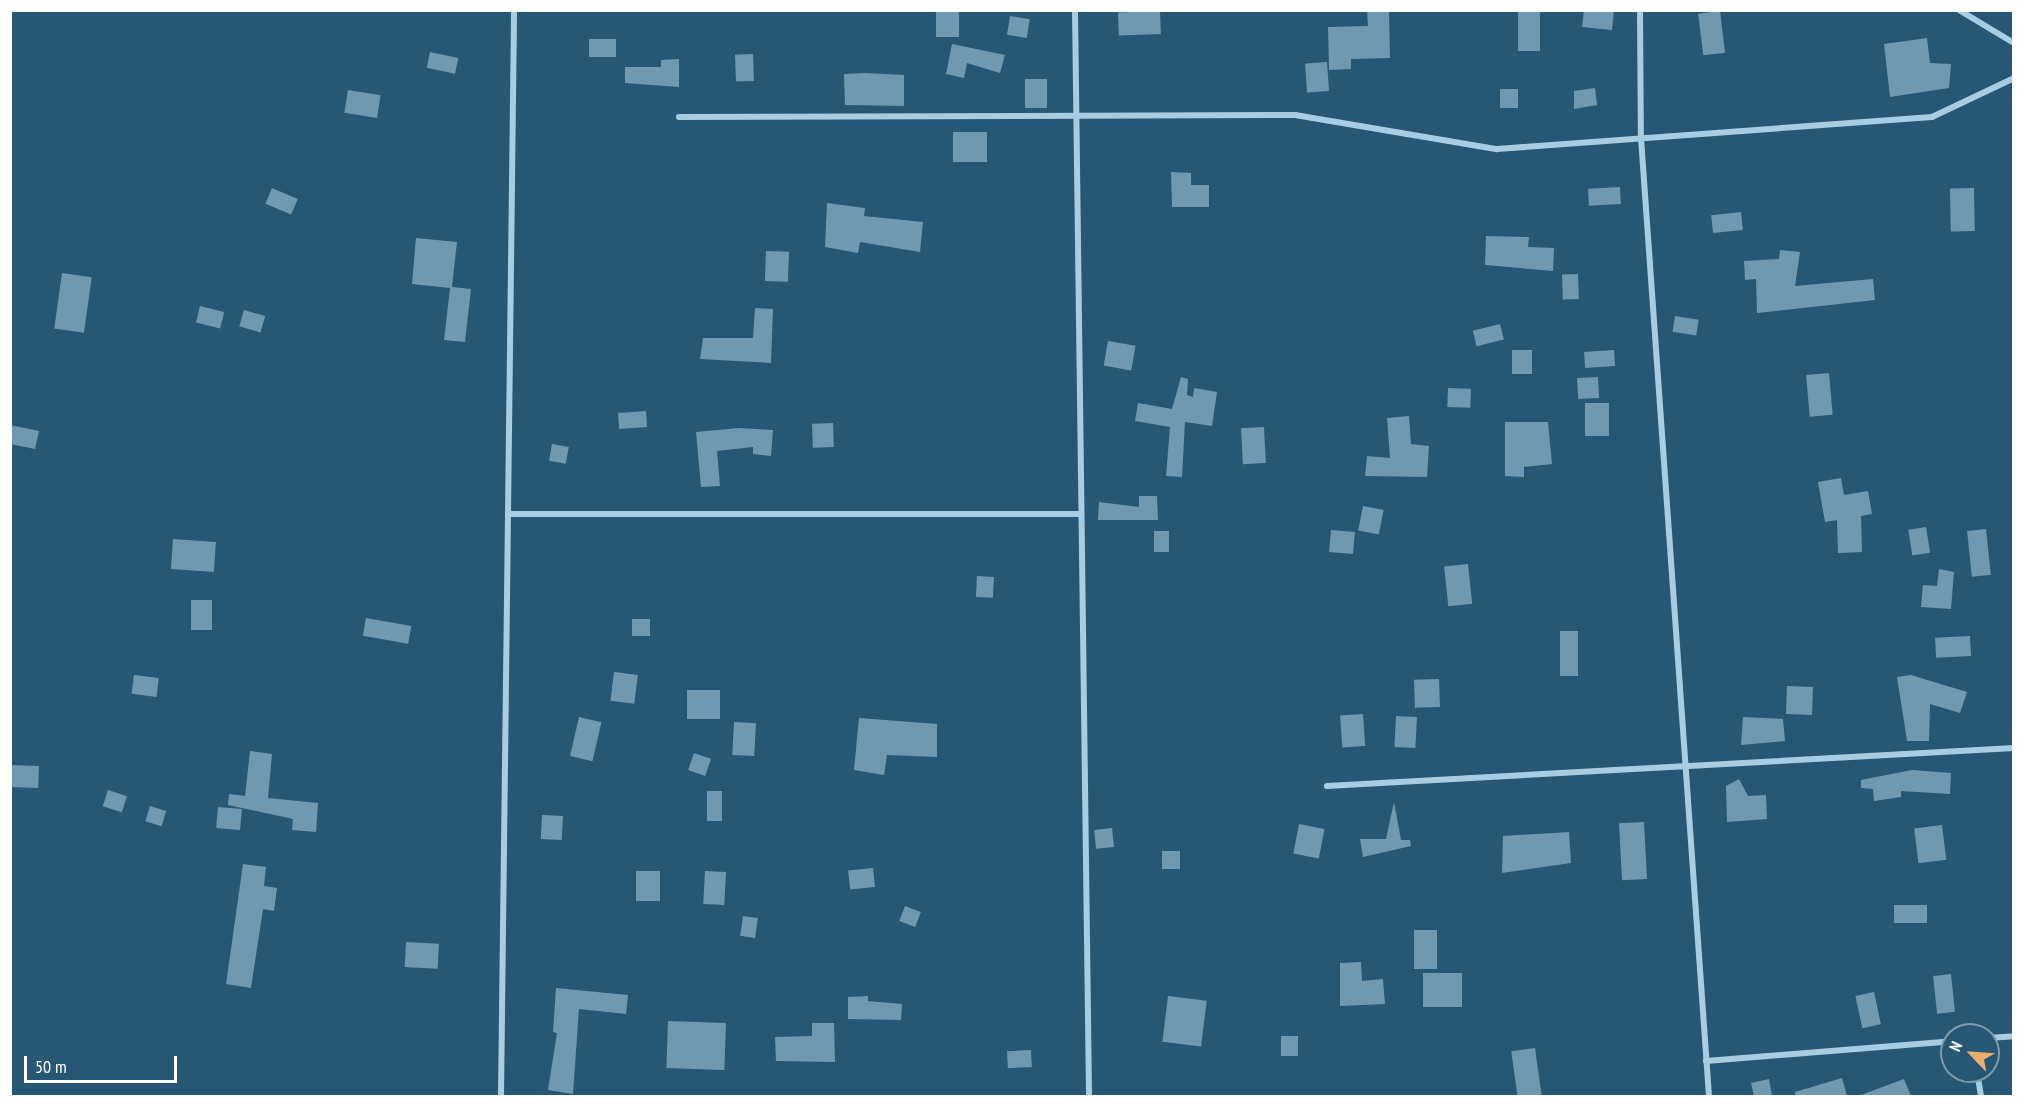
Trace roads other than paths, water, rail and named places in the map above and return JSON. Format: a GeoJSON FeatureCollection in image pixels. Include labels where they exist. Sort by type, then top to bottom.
{"type":"FeatureCollection","features":[{"type":"Feature","properties":{"kind":"street"},"geometry":{"type":"LineString","coordinates":[[501,1096],[514,10]]}},
{"type":"Feature","properties":{"kind":"street"},"geometry":{"type":"LineString","coordinates":[[1075,10],[1089,1096]]}},
{"type":"Feature","properties":{"kind":"street"},"geometry":{"type":"LineString","coordinates":[[1640,10],[1641,138],[1709,1096]]}},
{"type":"Feature","properties":{"kind":"street"},"geometry":{"type":"LineString","coordinates":[[1959,10],[2013,43]]}},
{"type":"Feature","properties":{"kind":"street"},"geometry":{"type":"LineString","coordinates":[[679,117],[1295,115],[1497,148],[1932,117],[2013,78]]}},
{"type":"Feature","properties":{"kind":"street"},"geometry":{"type":"LineString","coordinates":[[508,514],[1081,514]]}},
{"type":"Feature","properties":{"kind":"street"},"geometry":{"type":"LineString","coordinates":[[1327,786],[2013,748]]}},
{"type":"Feature","properties":{"kind":"street"},"geometry":{"type":"LineString","coordinates":[[1706,1061],[1940,1042]]}}]}
